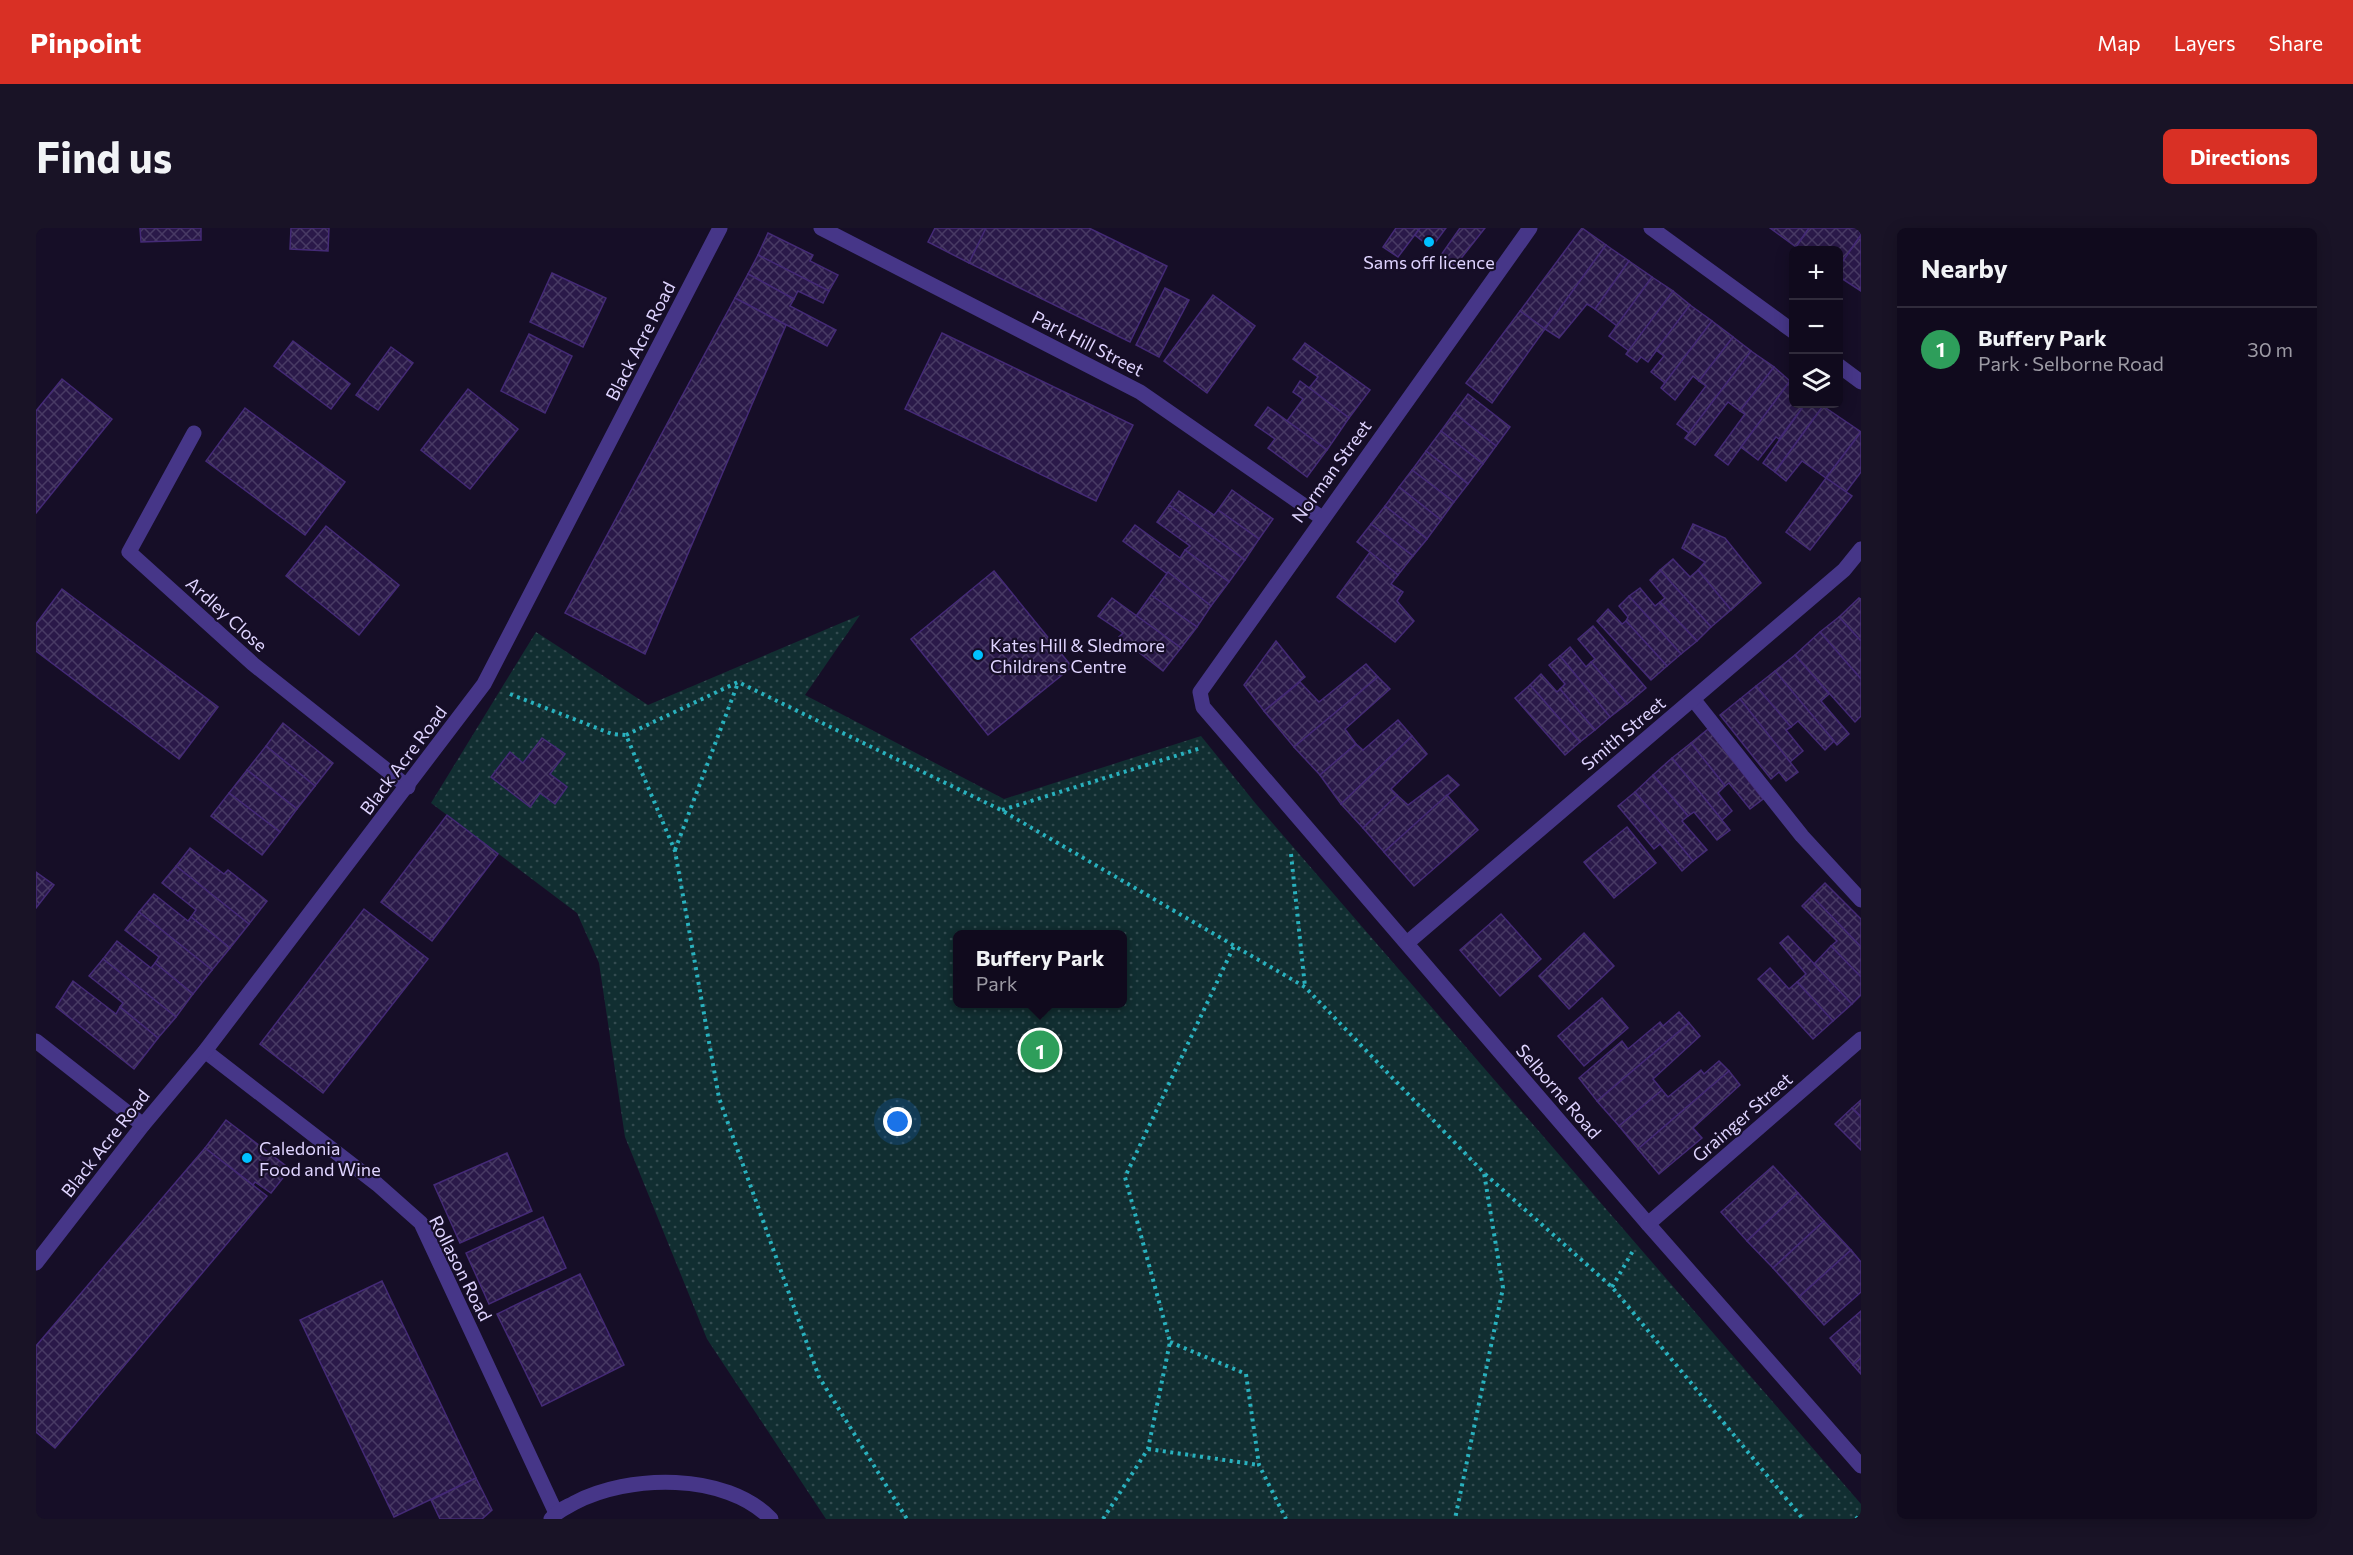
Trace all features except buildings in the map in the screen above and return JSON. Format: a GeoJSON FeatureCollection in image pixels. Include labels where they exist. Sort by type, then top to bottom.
{"type":"FeatureCollection","features":[{"type":"Feature","properties":{"kind":"street","name":"Black Acre Road"},"geometry":{"type":"LineString","coordinates":[[36,1263],[143,1125],[205,1051],[408,787],[484,684],[720,228]]}},
{"type":"Feature","properties":{"kind":"street","name":"Park Hill Street"},"geometry":{"type":"LineString","coordinates":[[821,228],[1140,392],[1322,518]]}},
{"type":"Feature","properties":{"kind":"street","name":"Norman Street"},"geometry":{"type":"LineString","coordinates":[[1230,739],[1203,707],[1200,692],[1530,228]]}},
{"type":"Feature","properties":{"kind":"street"},"geometry":{"type":"LineString","coordinates":[[1651,228],[1789,328]]}},
{"type":"Feature","properties":{"kind":"street"},"geometry":{"type":"LineString","coordinates":[[1843,368],[1861,382]]}},
{"type":"Feature","properties":{"kind":"street","name":"Ardley Close"},"geometry":{"type":"LineString","coordinates":[[194,433],[129,552],[254,664],[408,787]]}},
{"type":"Feature","properties":{"kind":"street","name":"Smith Street"},"geometry":{"type":"LineString","coordinates":[[1407,943],[1844,570],[1861,549]]}},
{"type":"Feature","properties":{"kind":"street"},"geometry":{"type":"LineString","coordinates":[[1693,699],[1802,836],[1861,900]]}},
{"type":"Feature","properties":{"kind":"street","name":"Selborne Road"},"geometry":{"type":"LineString","coordinates":[[1230,739],[1648,1224],[1861,1466]]}},
{"type":"Feature","properties":{"kind":"street","name":"Grainger Street"},"geometry":{"type":"LineString","coordinates":[[1648,1224],[1861,1039]]}},
{"type":"Feature","properties":{"kind":"street"},"geometry":{"type":"LineString","coordinates":[[36,1041],[143,1125]]}},
{"type":"Feature","properties":{"kind":"street","name":"Rollason Road"},"geometry":{"type":"LineString","coordinates":[[205,1051],[377,1184],[421,1223],[554,1516]]}},
{"type":"Feature","properties":{"kind":"street"},"geometry":{"type":"LineString","coordinates":[[554,1516],[585,1497],[616,1486],[649,1481],[682,1482],[712,1489],[741,1499],[771,1519]]}},
{"type":"Feature","properties":{"kind":"path"},"geometry":{"type":"LineString","coordinates":[[484,684],[612,734],[626,735],[738,682]]}},
{"type":"Feature","properties":{"kind":"path"},"geometry":{"type":"LineString","coordinates":[[738,682],[1001,810],[1305,987],[1484,1173],[1612,1287],[1803,1519]]}},
{"type":"Feature","properties":{"kind":"path"},"geometry":{"type":"LineString","coordinates":[[675,851],[738,682]]}},
{"type":"Feature","properties":{"kind":"path"},"geometry":{"type":"LineString","coordinates":[[626,735],[675,851],[719,1098],[819,1377],[907,1519]]}},
{"type":"Feature","properties":{"kind":"path"},"geometry":{"type":"LineString","coordinates":[[1001,810],[1230,739]]}},
{"type":"Feature","properties":{"kind":"path"},"geometry":{"type":"LineString","coordinates":[[1291,851],[1305,987]]}},
{"type":"Feature","properties":{"kind":"path"},"geometry":{"type":"LineString","coordinates":[[1103,1519],[1148,1449],[1170,1342],[1125,1178],[1234,946]]}},
{"type":"Feature","properties":{"kind":"path"},"geometry":{"type":"LineString","coordinates":[[1455,1519],[1503,1288],[1484,1173]]}},
{"type":"Feature","properties":{"kind":"path"},"geometry":{"type":"LineString","coordinates":[[1612,1287],[1648,1224]]}},
{"type":"Feature","properties":{"kind":"path"},"geometry":{"type":"LineString","coordinates":[[1170,1342],[1246,1374],[1259,1465],[1286,1519]]}},
{"type":"Feature","properties":{"kind":"path"},"geometry":{"type":"LineString","coordinates":[[1148,1449],[1259,1465]]}},
{"type":"Feature","properties":{"kind":"path"},"geometry":{"type":"LineString","coordinates":[[1856,1519],[1861,1514]]}},
{"type":"Feature","properties":{"kind":"green space"},"geometry":{"type":"Polygon","coordinates":[[[860,615],[805,695],[1004,799],[1201,736],[1256,804],[1861,1504],[1861,1519],[826,1519],[707,1339],[625,1137],[599,963],[577,913],[431,803],[536,632],[648,705],[860,615]]]}},
{"type":"Feature","properties":{"kind":"place","name":"Sams off licence"},"geometry":{"type":"Point","coordinates":[1429,242]}},
{"type":"Feature","properties":{"kind":"place","name":"Kates Hill & Sledmore Childrens Centre"},"geometry":{"type":"Point","coordinates":[978,655]}},
{"type":"Feature","properties":{"kind":"place","name":"Buffery Park"},"geometry":{"type":"Point","coordinates":[1040,1050]}},
{"type":"Feature","properties":{"kind":"place","name":"Caledonia Food and Wine"},"geometry":{"type":"Point","coordinates":[247,1158]}}]}
